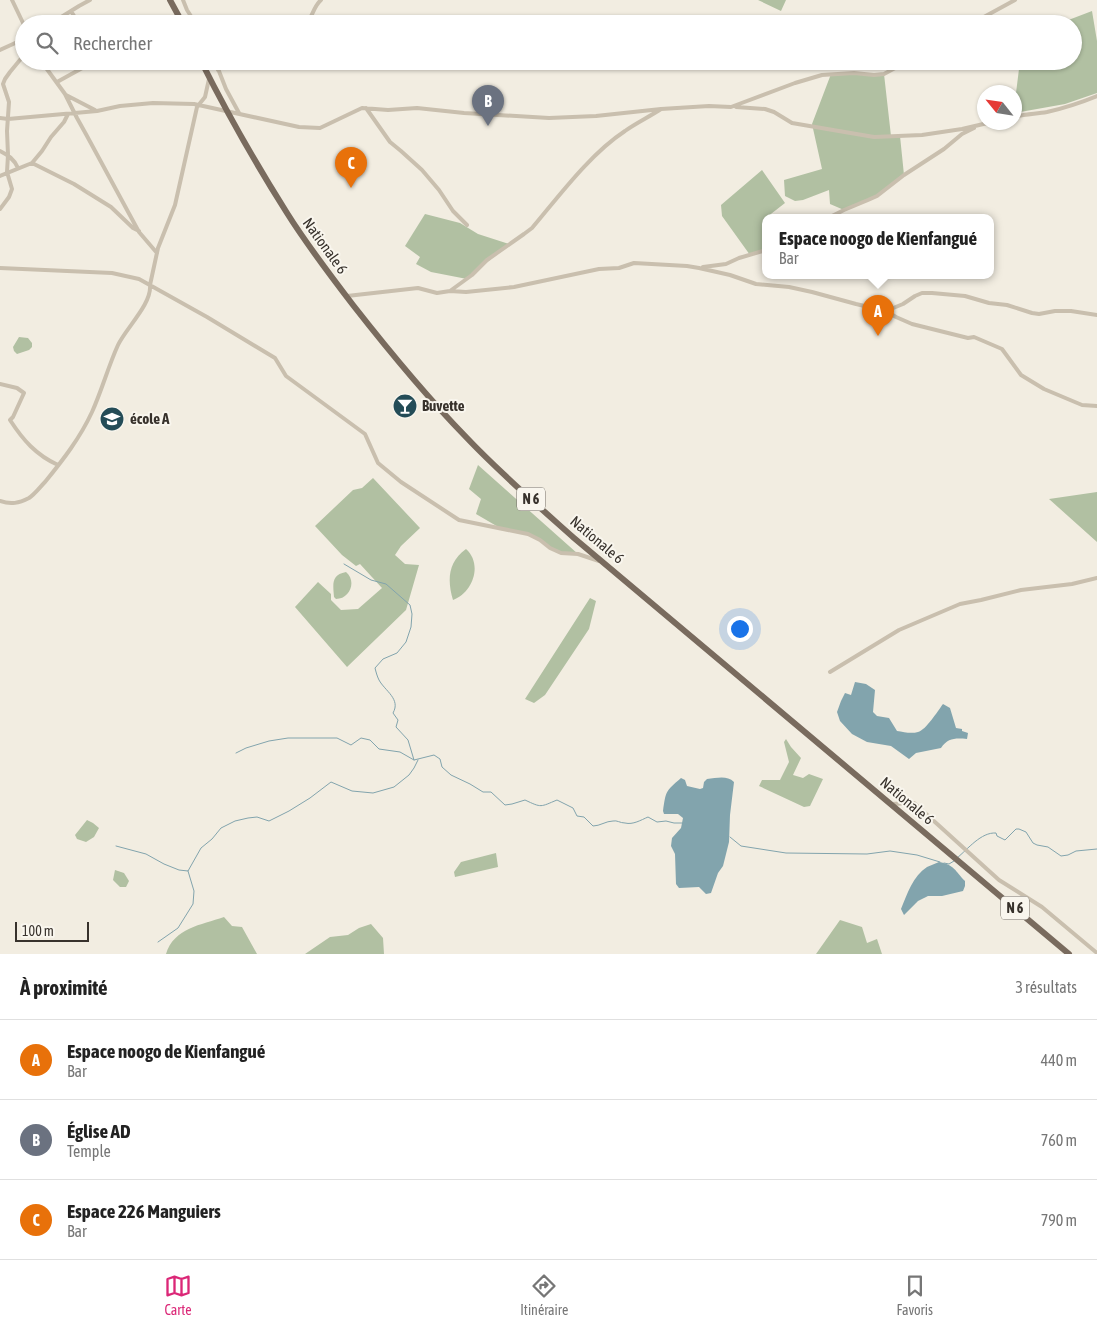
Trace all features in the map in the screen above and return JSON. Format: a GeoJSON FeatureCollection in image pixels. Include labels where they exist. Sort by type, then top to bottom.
{"type":"FeatureCollection","features":[{"type":"Feature","properties":{"kind":"main road"},"geometry":{"type":"LineString","coordinates":[[170,0],[178,15]]}},
{"type":"Feature","properties":{"kind":"main road","name":"Nationale 6"},"geometry":{"type":"LineString","coordinates":[[206,70],[264,176],[288,214],[390,352],[466,438],[544,512],[1070,954]]}},
{"type":"Feature","properties":{"kind":"street"},"geometry":{"type":"LineString","coordinates":[[12,0],[19,15]]}},
{"type":"Feature","properties":{"kind":"street"},"geometry":{"type":"LineString","coordinates":[[65,15],[90,0]]}},
{"type":"Feature","properties":{"kind":"street"},"geometry":{"type":"LineString","coordinates":[[184,0],[190,15]]}},
{"type":"Feature","properties":{"kind":"street"},"geometry":{"type":"LineString","coordinates":[[312,15],[315,7],[321,0]]}},
{"type":"Feature","properties":{"kind":"street"},"geometry":{"type":"LineString","coordinates":[[988,15],[1015,0]]}},
{"type":"Feature","properties":{"kind":"street"},"geometry":{"type":"LineString","coordinates":[[71,11],[73,15]]}},
{"type":"Feature","properties":{"kind":"street"},"geometry":{"type":"LineString","coordinates":[[0,50],[15,43]]}},
{"type":"Feature","properties":{"kind":"street"},"geometry":{"type":"LineString","coordinates":[[0,209],[9,197],[12,189],[7,172],[9,102],[4,82],[15,66]]}},
{"type":"Feature","properties":{"kind":"street"},"geometry":{"type":"LineString","coordinates":[[48,70],[65,94],[139,232],[157,253]]}},
{"type":"Feature","properties":{"kind":"street"},"geometry":{"type":"LineString","coordinates":[[57,82],[79,70]]}},
{"type":"Feature","properties":{"kind":"street"},"geometry":{"type":"LineString","coordinates":[[218,70],[240,114]]}},
{"type":"Feature","properties":{"kind":"street"},"geometry":{"type":"LineString","coordinates":[[731,107],[822,74],[854,73],[874,75],[884,74],[891,70]]}},
{"type":"Feature","properties":{"kind":"street"},"geometry":{"type":"LineString","coordinates":[[0,501],[9,504],[18,503],[31,497],[80,436],[92,413],[119,343],[144,306],[150,291],[157,253],[175,205],[198,105],[205,97],[210,78]]}},
{"type":"Feature","properties":{"kind":"street"},"geometry":{"type":"LineString","coordinates":[[65,94],[97,111]]}},
{"type":"Feature","properties":{"kind":"street"},"geometry":{"type":"LineString","coordinates":[[1022,116],[1045,112],[1097,96]]}},
{"type":"Feature","properties":{"kind":"street"},"geometry":{"type":"LineString","coordinates":[[0,118],[68,114],[152,103],[198,105],[299,127],[320,128],[362,108],[388,110],[417,108],[549,118],[596,116],[638,110],[709,106],[765,109],[792,122],[874,137],[922,135],[977,126]]}},
{"type":"Feature","properties":{"kind":"street"},"geometry":{"type":"LineString","coordinates":[[366,108],[390,142],[422,170],[453,211],[467,225]]}},
{"type":"Feature","properties":{"kind":"street"},"geometry":{"type":"LineString","coordinates":[[450,291],[472,275],[487,260],[532,228],[601,150],[624,131],[661,109]]}},
{"type":"Feature","properties":{"kind":"street"},"geometry":{"type":"LineString","coordinates":[[0,176],[32,163],[64,122],[68,114]]}},
{"type":"Feature","properties":{"kind":"street"},"geometry":{"type":"LineString","coordinates":[[836,214],[877,196],[904,174],[944,149],[962,134],[977,127]]}},
{"type":"Feature","properties":{"kind":"street"},"geometry":{"type":"LineString","coordinates":[[0,151],[15,161],[18,168]]}},
{"type":"Feature","properties":{"kind":"street"},"geometry":{"type":"LineString","coordinates":[[32,163],[74,184],[111,207],[139,232]]}},
{"type":"Feature","properties":{"kind":"street"},"geometry":{"type":"LineString","coordinates":[[699,268],[726,264],[762,251]]}},
{"type":"Feature","properties":{"kind":"street"},"geometry":{"type":"LineString","coordinates":[[347,296],[418,288],[436,293],[450,291],[466,292],[514,286],[599,269],[619,268],[634,263],[699,268],[730,275],[756,284],[789,287],[886,310],[912,324],[968,338],[974,337],[1002,349],[1021,375],[1034,384],[1082,405],[1097,406]]}},
{"type":"Feature","properties":{"kind":"street"},"geometry":{"type":"LineString","coordinates":[[0,268],[112,273],[139,279],[275,358],[286,376],[365,434],[378,462],[401,482],[459,520],[528,534],[550,548],[603,562]]}},
{"type":"Feature","properties":{"kind":"street"},"geometry":{"type":"LineString","coordinates":[[886,310],[922,293],[932,293],[965,296],[1039,314],[1071,311],[1097,316]]}},
{"type":"Feature","properties":{"kind":"street"},"geometry":{"type":"LineString","coordinates":[[0,384],[16,388],[24,393],[10,420],[18,433],[40,455],[58,465]]}},
{"type":"Feature","properties":{"kind":"street"},"geometry":{"type":"LineString","coordinates":[[830,672],[899,630],[960,604],[1021,590],[1072,584],[1097,578]]}},
{"type":"Feature","properties":{"kind":"street"},"geometry":{"type":"LineString","coordinates":[[891,804],[914,803],[999,880],[1042,907],[1097,953]]}},
{"type":"Feature","properties":{"kind":"green space"},"geometry":{"type":"Polygon","coordinates":[[[758,0],[786,0],[781,11],[758,0]]]}},
{"type":"Feature","properties":{"kind":"green space"},"geometry":{"type":"Polygon","coordinates":[[[1092,11],[1097,41],[1097,93],[1065,104],[1022,112],[1022,85],[1017,85],[1019,70],[1082,70],[1082,15],[1092,11]]]}},
{"type":"Feature","properties":{"kind":"green space"},"geometry":{"type":"Polygon","coordinates":[[[831,74],[884,74],[891,136],[900,136],[904,175],[877,196],[844,210],[830,204],[829,190],[803,200],[795,201],[785,196],[784,180],[822,169],[812,124],[831,74]]]}},
{"type":"Feature","properties":{"kind":"green space"},"geometry":{"type":"Polygon","coordinates":[[[762,170],[785,203],[771,214],[762,214],[762,251],[750,255],[722,216],[721,205],[762,170]]]}},
{"type":"Feature","properties":{"kind":"green space"},"geometry":{"type":"Polygon","coordinates":[[[425,214],[460,223],[478,234],[509,244],[467,279],[431,272],[416,264],[420,257],[405,246],[425,214]]]}},
{"type":"Feature","properties":{"kind":"green space"},"geometry":{"type":"Polygon","coordinates":[[[19,337],[28,338],[32,343],[32,347],[17,354],[13,347],[19,337]]]}},
{"type":"Feature","properties":{"kind":"green space"},"geometry":{"type":"Polygon","coordinates":[[[478,465],[578,554],[561,553],[528,534],[500,528],[476,514],[481,499],[469,489],[478,465]]]}},
{"type":"Feature","properties":{"kind":"green space"},"geometry":{"type":"Polygon","coordinates":[[[373,478],[420,528],[401,546],[395,555],[405,564],[419,565],[406,610],[347,667],[295,607],[318,582],[331,594],[331,600],[341,610],[358,609],[382,588],[360,564],[356,566],[342,555],[315,526],[353,490],[362,488],[373,478]]]}},
{"type":"Feature","properties":{"kind":"green space"},"geometry":{"type":"Polygon","coordinates":[[[1097,492],[1097,542],[1049,499],[1097,492]]]}},
{"type":"Feature","properties":{"kind":"green space"},"geometry":{"type":"Polygon","coordinates":[[[466,549],[474,562],[473,578],[466,591],[453,600],[450,585],[452,566],[466,549]]]}},
{"type":"Feature","properties":{"kind":"green space"},"geometry":{"type":"Polygon","coordinates":[[[346,572],[351,580],[350,589],[345,596],[336,599],[333,588],[335,578],[341,573],[346,572]]]}},
{"type":"Feature","properties":{"kind":"green space"},"geometry":{"type":"Polygon","coordinates":[[[590,598],[596,601],[589,629],[545,695],[534,703],[525,699],[590,598]]]}},
{"type":"Feature","properties":{"kind":"green space"},"geometry":{"type":"Polygon","coordinates":[[[786,739],[801,758],[793,775],[803,778],[809,774],[823,779],[810,806],[804,807],[759,786],[762,780],[780,780],[789,762],[784,742],[786,739]]]}},
{"type":"Feature","properties":{"kind":"green space"},"geometry":{"type":"Polygon","coordinates":[[[87,820],[99,828],[94,837],[86,842],[77,839],[75,835],[87,820]]]}},
{"type":"Feature","properties":{"kind":"green space"},"geometry":{"type":"Polygon","coordinates":[[[496,853],[498,867],[455,877],[454,872],[461,862],[496,853]]]}},
{"type":"Feature","properties":{"kind":"green space"},"geometry":{"type":"Polygon","coordinates":[[[115,870],[124,873],[129,881],[126,887],[120,887],[113,880],[115,870]]]}},
{"type":"Feature","properties":{"kind":"green space"},"geometry":{"type":"Polygon","coordinates":[[[224,917],[232,926],[242,927],[257,954],[166,954],[175,938],[182,933],[198,925],[224,917]]]}},
{"type":"Feature","properties":{"kind":"green space"},"geometry":{"type":"Polygon","coordinates":[[[840,920],[862,927],[867,943],[877,939],[882,954],[816,954],[840,920]]]}},
{"type":"Feature","properties":{"kind":"green space"},"geometry":{"type":"Polygon","coordinates":[[[371,924],[383,938],[384,954],[305,954],[330,937],[348,935],[359,928],[371,924]]]}},
{"type":"Feature","properties":{"kind":"water"},"geometry":{"type":"Polygon","coordinates":[[[855,682],[866,684],[875,690],[873,712],[877,716],[889,718],[897,731],[913,733],[921,731],[943,704],[950,708],[956,728],[968,733],[967,739],[952,739],[941,748],[916,753],[909,759],[891,746],[867,742],[852,734],[840,721],[837,712],[845,693],[851,695],[855,682]]]}},
{"type":"Feature","properties":{"kind":"water"},"geometry":{"type":"Polygon","coordinates":[[[681,778],[685,780],[687,786],[700,789],[703,788],[704,782],[707,779],[725,778],[734,782],[729,842],[723,866],[718,873],[711,893],[706,894],[699,887],[679,888],[676,884],[675,854],[671,846],[672,838],[681,828],[683,818],[678,814],[664,814],[663,811],[667,792],[681,778]]]}},
{"type":"Feature","properties":{"kind":"water"},"geometry":{"type":"Polygon","coordinates":[[[939,862],[957,871],[965,881],[963,891],[942,896],[928,896],[918,901],[904,915],[901,909],[914,880],[927,867],[939,862]]]}},
{"type":"Feature","properties":{"kind":"waterway"},"geometry":{"type":"LineString","coordinates":[[344,564],[371,580],[386,584],[410,605],[412,614],[411,627],[406,642],[397,653],[383,659],[375,668],[379,680],[394,699],[395,708],[393,713],[398,720],[396,727],[408,740],[414,760]]}},
{"type":"Feature","properties":{"kind":"waterway"},"geometry":{"type":"LineString","coordinates":[[236,753],[269,741],[288,738],[337,738],[351,745],[361,738],[370,740],[379,749],[400,752],[414,760],[434,755],[440,759],[442,767],[451,775],[483,792],[491,792],[505,805],[525,800],[541,806],[557,800],[573,808],[577,816],[584,817],[593,826],[614,821],[631,823],[648,817],[657,822],[682,823]]}},
{"type":"Feature","properties":{"kind":"waterway"},"geometry":{"type":"LineString","coordinates":[[116,846],[146,854],[164,864],[179,870],[188,871],[201,848],[221,828],[235,821],[257,817],[269,821],[310,798],[331,782],[352,791],[373,793],[394,787],[409,775],[418,760]]}},
{"type":"Feature","properties":{"kind":"waterway"},"geometry":{"type":"LineString","coordinates":[[957,858],[985,835],[996,833],[997,836],[1005,840],[1016,829],[1026,832],[1033,843],[1048,847],[1061,856],[1076,851],[1097,849]]}},
{"type":"Feature","properties":{"kind":"waterway"},"geometry":{"type":"LineString","coordinates":[[730,837],[741,846],[786,853],[867,854],[890,851],[917,855],[940,862]]}},
{"type":"Feature","properties":{"kind":"waterway"},"geometry":{"type":"LineString","coordinates":[[944,863],[949,864],[954,861]]}},
{"type":"Feature","properties":{"kind":"waterway"},"geometry":{"type":"LineString","coordinates":[[158,942],[178,928],[193,904],[194,891],[188,871]]}},
{"type":"Feature","properties":{"kind":"place","name":"Église AD"},"geometry":{"type":"Point","coordinates":[488,126]}},
{"type":"Feature","properties":{"kind":"place","name":"Espace 226 Manguiers"},"geometry":{"type":"Point","coordinates":[351,188]}},
{"type":"Feature","properties":{"kind":"place","name":"Espace noogo de Kienfangué"},"geometry":{"type":"Point","coordinates":[878,336]}},
{"type":"Feature","properties":{"kind":"place","name":"Buvette"},"geometry":{"type":"Point","coordinates":[405,406]}},
{"type":"Feature","properties":{"kind":"place","name":"école A"},"geometry":{"type":"Point","coordinates":[112,419]}}]}
